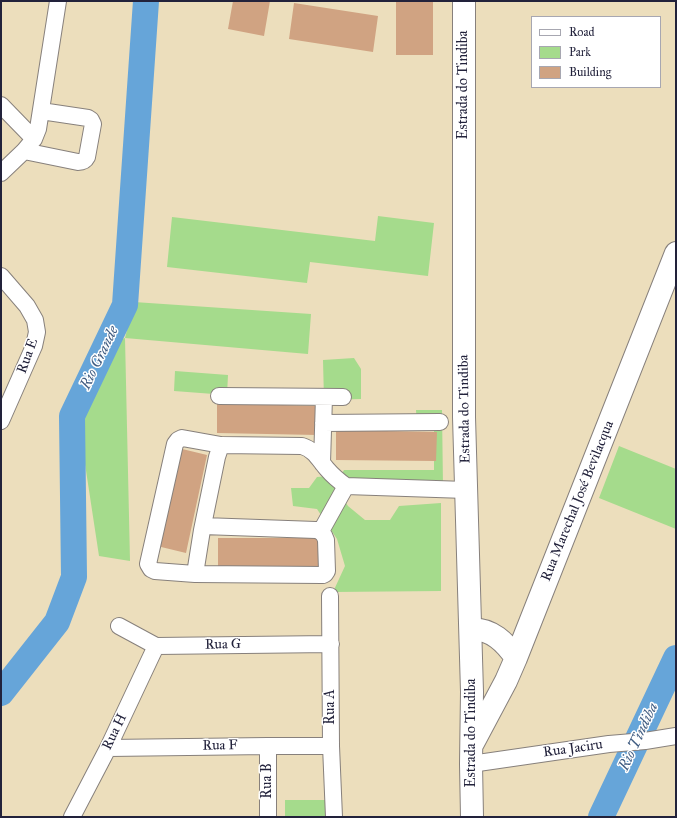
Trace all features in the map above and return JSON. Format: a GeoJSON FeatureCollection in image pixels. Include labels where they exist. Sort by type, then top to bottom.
{"type":"FeatureCollection","features":[{"type":"Feature","properties":{"kind":"main road","name":"Estrada do Tindiba"},"geometry":{"type":"LineString","coordinates":[[464,1],[464,402],[471,629],[472,817]]}},
{"type":"Feature","properties":{"kind":"main road","name":"Rua Marechal José Bevilacqua"},"geometry":{"type":"LineString","coordinates":[[471,755],[516,658],[676,253]]}},
{"type":"Feature","properties":{"kind":"main road"},"geometry":{"type":"LineString","coordinates":[[471,629],[479,629],[494,635],[502,641],[516,658]]}},
{"type":"Feature","properties":{"kind":"main road"},"geometry":{"type":"LineString","coordinates":[[472,692],[489,691],[506,681]]}},
{"type":"Feature","properties":{"kind":"street"},"geometry":{"type":"LineString","coordinates":[[1,173],[29,145],[38,129],[58,1]]}},
{"type":"Feature","properties":{"kind":"street"},"geometry":{"type":"LineString","coordinates":[[1,105],[29,145],[78,162],[86,160],[88,157],[93,124],[91,120],[88,118],[41,111]]}},
{"type":"Feature","properties":{"kind":"street","name":"Rua E"},"geometry":{"type":"LineString","coordinates":[[1,276],[27,306],[35,320],[37,332],[34,346],[1,421]]}},
{"type":"Feature","properties":{"kind":"street"},"geometry":{"type":"LineString","coordinates":[[219,396],[343,397]]}},
{"type":"Feature","properties":{"kind":"street"},"geometry":{"type":"LineString","coordinates":[[322,463],[324,397]]}},
{"type":"Feature","properties":{"kind":"street"},"geometry":{"type":"LineString","coordinates":[[323,422],[440,422]]}},
{"type":"Feature","properties":{"kind":"street"},"geometry":{"type":"LineString","coordinates":[[202,526],[321,531],[325,535],[326,540],[327,571],[323,575],[195,574],[154,571],[151,569],[148,564],[175,444],[182,438],[221,445],[302,446],[309,448],[336,478],[346,486],[466,490]]}},
{"type":"Feature","properties":{"kind":"street"},"geometry":{"type":"LineString","coordinates":[[195,574],[202,526],[221,445]]}},
{"type":"Feature","properties":{"kind":"street"},"geometry":{"type":"LineString","coordinates":[[321,531],[346,486]]}},
{"type":"Feature","properties":{"kind":"street","name":"Rua A"},"geometry":{"type":"LineString","coordinates":[[330,596],[331,746],[334,817]]}},
{"type":"Feature","properties":{"kind":"street","name":"Rua G"},"geometry":{"type":"LineString","coordinates":[[119,626],[156,646],[331,644]]}},
{"type":"Feature","properties":{"kind":"street","name":"Rua H"},"geometry":{"type":"LineString","coordinates":[[72,817],[108,748],[156,646]]}},
{"type":"Feature","properties":{"kind":"street","name":"Rua Jaciru"},"geometry":{"type":"LineString","coordinates":[[471,755],[609,744],[676,736]]}},
{"type":"Feature","properties":{"kind":"street","name":"Rua B"},"geometry":{"type":"LineString","coordinates":[[268,746],[268,817]]}},
{"type":"Feature","properties":{"kind":"street","name":"Rua F"},"geometry":{"type":"LineString","coordinates":[[108,748],[331,746]]}},
{"type":"Feature","properties":{"kind":"green space"},"geometry":{"type":"Polygon","coordinates":[[[378,216],[434,223],[428,276],[310,262],[307,283],[167,267],[172,217],[375,241],[378,216]]]}},
{"type":"Feature","properties":{"kind":"green space"},"geometry":{"type":"Polygon","coordinates":[[[134,302],[311,314],[308,354],[125,338],[134,302]]]}},
{"type":"Feature","properties":{"kind":"green space"},"geometry":{"type":"Polygon","coordinates":[[[125,338],[130,561],[99,556],[78,418],[115,341],[125,338]]]}},
{"type":"Feature","properties":{"kind":"green space"},"geometry":{"type":"Polygon","coordinates":[[[354,358],[361,369],[361,399],[324,400],[323,360],[354,358]]]}},
{"type":"Feature","properties":{"kind":"green space"},"geometry":{"type":"Polygon","coordinates":[[[175,371],[228,375],[227,395],[174,391],[175,371]]]}},
{"type":"Feature","properties":{"kind":"green space"},"geometry":{"type":"Polygon","coordinates":[[[416,410],[442,410],[443,487],[335,486],[348,506],[365,520],[390,520],[399,506],[441,503],[441,591],[333,592],[345,566],[337,539],[317,509],[293,506],[291,488],[309,488],[317,477],[341,475],[344,470],[434,470],[434,427],[417,426],[416,410]]]}},
{"type":"Feature","properties":{"kind":"green space"},"geometry":{"type":"Polygon","coordinates":[[[619,446],[676,469],[676,529],[599,498],[619,446]]]}},
{"type":"Feature","properties":{"kind":"green space"},"geometry":{"type":"Polygon","coordinates":[[[285,800],[329,800],[330,817],[285,817],[285,800]]]}},
{"type":"Feature","properties":{"kind":"building"},"geometry":{"type":"Polygon","coordinates":[[[233,1],[270,1],[264,36],[228,29],[233,1]]]}},
{"type":"Feature","properties":{"kind":"building"},"geometry":{"type":"Polygon","coordinates":[[[396,1],[433,1],[433,55],[396,55],[396,1]]]}},
{"type":"Feature","properties":{"kind":"building"},"geometry":{"type":"Polygon","coordinates":[[[294,3],[378,16],[373,52],[289,39],[294,3]]]}},
{"type":"Feature","properties":{"kind":"building"},"geometry":{"type":"Polygon","coordinates":[[[217,403],[317,406],[317,435],[217,433],[217,403]]]}},
{"type":"Feature","properties":{"kind":"building"},"geometry":{"type":"Polygon","coordinates":[[[336,430],[437,432],[436,461],[336,460],[336,430]]]}},
{"type":"Feature","properties":{"kind":"building"},"geometry":{"type":"Polygon","coordinates":[[[178,448],[207,455],[186,553],[157,546],[178,448]]]}},
{"type":"Feature","properties":{"kind":"building"},"geometry":{"type":"Polygon","coordinates":[[[218,538],[318,538],[319,567],[218,567],[218,538]]]}},
{"type":"Feature","properties":{"kind":"waterway","name":"Rio Grande"},"geometry":{"type":"LineString","coordinates":[[1,693],[57,622],[74,577],[72,416],[125,305],[146,1]]}},
{"type":"Feature","properties":{"kind":"waterway","name":"Rio Tindiba"},"geometry":{"type":"LineString","coordinates":[[601,817],[676,658]]}}]}
